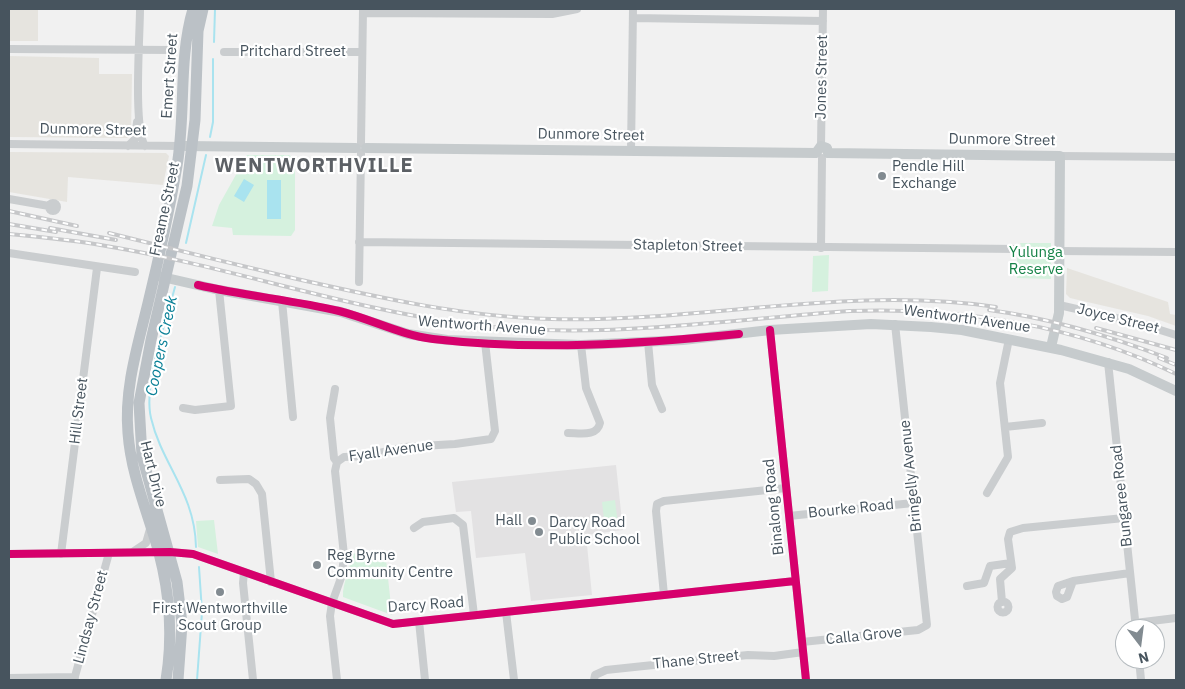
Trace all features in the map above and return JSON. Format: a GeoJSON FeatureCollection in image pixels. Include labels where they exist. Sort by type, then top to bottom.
{"type":"FeatureCollection","features":[{"type":"Feature","properties":{"kind":"highway","name":"Emert Street"},"geometry":{"type":"LineString","coordinates":[[180,146],[185,50],[194,9]]}},
{"type":"Feature","properties":{"kind":"highway","name":"Emert Street"},"geometry":{"type":"LineString","coordinates":[[192,147],[198,32],[203,9]]}},
{"type":"Feature","properties":{"kind":"highway","name":"Freame Street"},"geometry":{"type":"LineString","coordinates":[[160,277],[180,146]]}},
{"type":"Feature","properties":{"kind":"highway","name":"Freame Street"},"geometry":{"type":"LineString","coordinates":[[160,277],[187,186],[192,147]]}},
{"type":"Feature","properties":{"kind":"highway","name":"Hart Drive"},"geometry":{"type":"LineString","coordinates":[[160,277],[134,363],[127,409],[132,467],[151,526],[177,582],[182,624],[178,680]]}},
{"type":"Feature","properties":{"kind":"highway","name":"Hart Drive"},"geometry":{"type":"LineString","coordinates":[[160,277],[141,386],[139,422],[142,456],[164,552],[169,604],[169,655],[166,680]]}},
{"type":"Feature","properties":{"kind":"main road","name":"Dunmore Street"},"geometry":{"type":"LineString","coordinates":[[180,146],[1060,156]]}},
{"type":"Feature","properties":{"kind":"main road"},"geometry":{"type":"LineString","coordinates":[[1052,342],[1059,309],[1060,156]]}},
{"type":"Feature","properties":{"kind":"main road","name":"Wentworth Avenue"},"geometry":{"type":"LineString","coordinates":[[160,277],[219,290],[341,312],[424,337],[486,342],[581,345],[648,342],[770,330],[871,324],[895,324],[962,330],[1009,339],[1052,342],[1155,380],[1176,391]]}},
{"type":"Feature","properties":{"kind":"street"},"geometry":{"type":"LineString","coordinates":[[140,9],[139,108],[141,139],[145,146]]}},
{"type":"Feature","properties":{"kind":"street"},"geometry":{"type":"LineString","coordinates":[[359,282],[363,11],[552,14],[577,9]]}},
{"type":"Feature","properties":{"kind":"street"},"geometry":{"type":"LineString","coordinates":[[631,150],[633,9]]}},
{"type":"Feature","properties":{"kind":"street","name":"Jones Street"},"geometry":{"type":"LineString","coordinates":[[821,248],[823,9]]}},
{"type":"Feature","properties":{"kind":"street"},"geometry":{"type":"LineString","coordinates":[[633,18],[823,21]]}},
{"type":"Feature","properties":{"kind":"street"},"geometry":{"type":"LineString","coordinates":[[9,49],[173,50]]}},
{"type":"Feature","properties":{"kind":"street","name":"Pritchard Street"},"geometry":{"type":"LineString","coordinates":[[224,52],[362,52]]}},
{"type":"Feature","properties":{"kind":"street"},"geometry":{"type":"LineString","coordinates":[[128,146],[135,139],[139,108]]}},
{"type":"Feature","properties":{"kind":"street","name":"Dunmore Street"},"geometry":{"type":"LineString","coordinates":[[9,144],[180,146]]}},
{"type":"Feature","properties":{"kind":"street","name":"Dunmore Street"},"geometry":{"type":"LineString","coordinates":[[1060,156],[1176,156]]}},
{"type":"Feature","properties":{"kind":"street"},"geometry":{"type":"LineString","coordinates":[[9,199],[49,206]]}},
{"type":"Feature","properties":{"kind":"street","name":"Stapleton Street"},"geometry":{"type":"LineString","coordinates":[[359,242],[1016,249]]}},
{"type":"Feature","properties":{"kind":"street"},"geometry":{"type":"LineString","coordinates":[[1059,251],[1176,252]]}},
{"type":"Feature","properties":{"kind":"street"},"geometry":{"type":"LineString","coordinates":[[9,253],[97,268],[135,272]]}},
{"type":"Feature","properties":{"kind":"street","name":"Hill Street"},"geometry":{"type":"LineString","coordinates":[[61,554],[97,268]]}},
{"type":"Feature","properties":{"kind":"street"},"geometry":{"type":"LineString","coordinates":[[183,408],[195,410],[231,406],[219,290]]}},
{"type":"Feature","properties":{"kind":"street"},"geometry":{"type":"LineString","coordinates":[[282,301],[293,416]]}},
{"type":"Feature","properties":{"kind":"street","name":"Joyce Street"},"geometry":{"type":"LineString","coordinates":[[1059,309],[1138,323],[1176,336]]}},
{"type":"Feature","properties":{"kind":"street","name":"Bringelly Avenue"},"geometry":{"type":"LineString","coordinates":[[895,324],[913,503],[928,620],[926,627]]}},
{"type":"Feature","properties":{"kind":"street","name":"Binalong Road"},"geometry":{"type":"LineString","coordinates":[[770,330],[806,680]]}},
{"type":"Feature","properties":{"kind":"street"},"geometry":{"type":"LineString","coordinates":[[987,493],[1007,459],[1000,383],[1009,339]]}},
{"type":"Feature","properties":{"kind":"street","name":"Fyall Avenue"},"geometry":{"type":"LineString","coordinates":[[337,680],[330,616],[332,603],[342,575],[344,559],[335,472],[337,462],[344,457],[367,456],[405,447],[455,444],[491,439],[495,431],[486,342]]}},
{"type":"Feature","properties":{"kind":"street"},"geometry":{"type":"LineString","coordinates":[[648,342],[652,385],[662,409]]}},
{"type":"Feature","properties":{"kind":"street"},"geometry":{"type":"LineString","coordinates":[[568,433],[593,433],[599,428],[600,423],[586,388],[581,345]]}},
{"type":"Feature","properties":{"kind":"street","name":"Bungaree Road"},"geometry":{"type":"LineString","coordinates":[[1108,362],[1135,619]]}},
{"type":"Feature","properties":{"kind":"street"},"geometry":{"type":"LineString","coordinates":[[335,389],[330,418],[334,458],[337,462]]}},
{"type":"Feature","properties":{"kind":"street"},"geometry":{"type":"LineString","coordinates":[[1005,427],[1042,423]]}},
{"type":"Feature","properties":{"kind":"street"},"geometry":{"type":"LineString","coordinates":[[220,480],[249,479],[260,490],[271,582]]}},
{"type":"Feature","properties":{"kind":"street"},"geometry":{"type":"LineString","coordinates":[[664,595],[656,511],[657,504],[664,501],[786,488]]}},
{"type":"Feature","properties":{"kind":"street","name":"Bourke Road"},"geometry":{"type":"LineString","coordinates":[[789,516],[913,503]]}},
{"type":"Feature","properties":{"kind":"street"},"geometry":{"type":"LineString","coordinates":[[414,528],[423,522],[454,518],[463,525],[474,615]]}},
{"type":"Feature","properties":{"kind":"street"},"geometry":{"type":"LineString","coordinates":[[1002,602],[1000,579],[1011,569],[1008,536],[1011,531],[1124,518]]}},
{"type":"Feature","properties":{"kind":"street"},"geometry":{"type":"LineString","coordinates":[[128,552],[140,548],[146,543],[151,526]]}},
{"type":"Feature","properties":{"kind":"street","name":"Darcy Road"},"geometry":{"type":"LineString","coordinates":[[9,554],[164,552],[200,556],[389,623],[795,581]]}},
{"type":"Feature","properties":{"kind":"street","name":"Lindsay Street"},"geometry":{"type":"LineString","coordinates":[[74,679],[109,553]]}},
{"type":"Feature","properties":{"kind":"street"},"geometry":{"type":"LineString","coordinates":[[967,586],[984,583],[990,566],[1011,563]]}},
{"type":"Feature","properties":{"kind":"street"},"geometry":{"type":"LineString","coordinates":[[244,572],[243,583],[253,680]]}},
{"type":"Feature","properties":{"kind":"street"},"geometry":{"type":"LineString","coordinates":[[1073,581],[1130,573]]}},
{"type":"Feature","properties":{"kind":"street"},"geometry":{"type":"LineString","coordinates":[[506,612],[514,680]]}},
{"type":"Feature","properties":{"kind":"street"},"geometry":{"type":"LineString","coordinates":[[419,621],[425,680]]}},
{"type":"Feature","properties":{"kind":"street","name":"Calla Grove"},"geometry":{"type":"LineString","coordinates":[[802,642],[918,630],[926,627]]}},
{"type":"Feature","properties":{"kind":"street","name":"Thane Street"},"geometry":{"type":"LineString","coordinates":[[594,680],[595,675],[606,670],[748,654],[774,656],[803,652]]}},
{"type":"Feature","properties":{"kind":"street"},"geometry":{"type":"LineString","coordinates":[[9,678],[74,679]]}},
{"type":"Feature","properties":{"kind":"shaded area"},"geometry":{"type":"Polygon","coordinates":[[[9,9],[38,9],[38,41],[9,41],[9,9]]]}},
{"type":"Feature","properties":{"kind":"shaded area"},"geometry":{"type":"Polygon","coordinates":[[[9,56],[99,58],[99,74],[132,74],[131,135],[128,138],[9,137],[9,56]]]}},
{"type":"Feature","properties":{"kind":"shaded area"},"geometry":{"type":"Polygon","coordinates":[[[9,152],[166,153],[169,156],[163,185],[68,177],[67,202],[9,192],[9,152]]]}},
{"type":"Feature","properties":{"kind":"shaded area"},"geometry":{"type":"Polygon","coordinates":[[[1067,268],[1168,302],[1170,314],[1176,315],[1176,326],[1148,316],[1070,298],[1066,294],[1067,268]]]}},
{"type":"Feature","properties":{"kind":"shaded area","name":"Darcy Road Public School"},"geometry":{"type":"Polygon","coordinates":[[[616,465],[623,530],[586,535],[592,595],[531,601],[525,553],[476,558],[471,511],[456,512],[452,482],[616,465]]]}},
{"type":"Feature","properties":{"kind":"green space"},"geometry":{"type":"Polygon","coordinates":[[[247,155],[289,155],[295,159],[295,230],[291,236],[233,235],[232,228],[212,226],[219,205],[247,155]]]}},
{"type":"Feature","properties":{"kind":"green space","name":"Yulunga Reserve"},"geometry":{"type":"Polygon","coordinates":[[[1020,243],[1051,243],[1051,279],[1017,278],[1017,258],[1023,250],[1020,243]]]}},
{"type":"Feature","properties":{"kind":"green space"},"geometry":{"type":"Polygon","coordinates":[[[829,255],[828,291],[812,292],[813,256],[829,255]]]}},
{"type":"Feature","properties":{"kind":"green space"},"geometry":{"type":"Polygon","coordinates":[[[615,500],[618,525],[605,527],[602,502],[615,500]]]}},
{"type":"Feature","properties":{"kind":"green space"},"geometry":{"type":"Polygon","coordinates":[[[214,520],[218,554],[198,547],[196,521],[214,520]]]}},
{"type":"Feature","properties":{"kind":"green space"},"geometry":{"type":"Polygon","coordinates":[[[385,550],[392,615],[343,597],[350,565],[350,554],[385,550]]]}},
{"type":"Feature","properties":{"kind":"water"},"geometry":{"type":"Polygon","coordinates":[[[244,179],[254,185],[244,202],[234,196],[244,179]]]}},
{"type":"Feature","properties":{"kind":"water"},"geometry":{"type":"Polygon","coordinates":[[[267,180],[281,180],[281,219],[267,219],[267,180]]]}},
{"type":"Feature","properties":{"kind":"waterway","name":"Coopers Creek"},"geometry":{"type":"LineString","coordinates":[[214,42],[215,9]]}},
{"type":"Feature","properties":{"kind":"waterway","name":"Coopers Creek"},"geometry":{"type":"LineString","coordinates":[[210,137],[213,122],[213,59]]}},
{"type":"Feature","properties":{"kind":"waterway","name":"Coopers Creek"},"geometry":{"type":"LineString","coordinates":[[186,243],[206,155]]}},
{"type":"Feature","properties":{"kind":"waterway","name":"Coopers Creek"},"geometry":{"type":"LineString","coordinates":[[175,287],[157,353],[149,404],[156,435],[190,511],[196,547]]}},
{"type":"Feature","properties":{"kind":"waterway","name":"Coopers Creek"},"geometry":{"type":"LineString","coordinates":[[197,680],[202,612],[199,567]]}},
{"type":"Feature","properties":{"kind":"railway"},"geometry":{"type":"LineString","coordinates":[[9,211],[77,226]]}},
{"type":"Feature","properties":{"kind":"railway"},"geometry":{"type":"LineString","coordinates":[[9,224],[56,232]]}},
{"type":"Feature","properties":{"kind":"railway"},"geometry":{"type":"LineString","coordinates":[[50,228],[116,240]]}},
{"type":"Feature","properties":{"kind":"railway"},"geometry":{"type":"LineString","coordinates":[[109,233],[360,293],[487,315],[551,319],[607,319],[829,302],[885,300],[940,301],[996,307]]}},
{"type":"Feature","properties":{"kind":"railway"},"geometry":{"type":"LineString","coordinates":[[9,234],[82,242],[151,254],[330,298],[420,317],[466,324],[514,329],[610,330],[706,324],[850,311],[934,312],[976,316],[1058,331],[1138,357],[1176,374]]}},
{"type":"Feature","properties":{"kind":"railway"},"geometry":{"type":"LineString","coordinates":[[989,310],[1012,313],[1079,329],[1124,342],[1167,358]]}},
{"type":"Feature","properties":{"kind":"railway"},"geometry":{"type":"LineString","coordinates":[[1096,328],[1176,350]]}},
{"type":"Feature","properties":{"kind":"railway"},"geometry":{"type":"LineString","coordinates":[[1159,358],[1176,365]]}},
{"type":"Feature","properties":{"kind":"cycle path"},"geometry":{"type":"LineString","coordinates":[[198,285],[339,311],[421,337],[471,343],[586,345],[663,341],[739,334]]}},
{"type":"Feature","properties":{"kind":"cycle path"},"geometry":{"type":"LineString","coordinates":[[770,330],[806,680]]}},
{"type":"Feature","properties":{"kind":"cycle path"},"geometry":{"type":"LineString","coordinates":[[9,554],[170,552],[193,554],[393,624],[795,581]]}},
{"type":"Feature","properties":{"kind":"place","name":"Pendle Hill Exchange"},"geometry":{"type":"Point","coordinates":[882,176]}},
{"type":"Feature","properties":{"kind":"place","name":"Hall"},"geometry":{"type":"Point","coordinates":[532,521]}},
{"type":"Feature","properties":{"kind":"place","name":"Darcy Road Public School"},"geometry":{"type":"Point","coordinates":[539,532]}},
{"type":"Feature","properties":{"kind":"place","name":"Reg Byrne Community Centre"},"geometry":{"type":"Point","coordinates":[317,565]}},
{"type":"Feature","properties":{"kind":"place","name":"First Wentworthville Scout Group"},"geometry":{"type":"Point","coordinates":[220,592]}},
{"type":"Feature","properties":{"kind":"district","name":"WENTWORTHVILLE"},"geometry":{"type":"Point","coordinates":[314,166]}}]}
